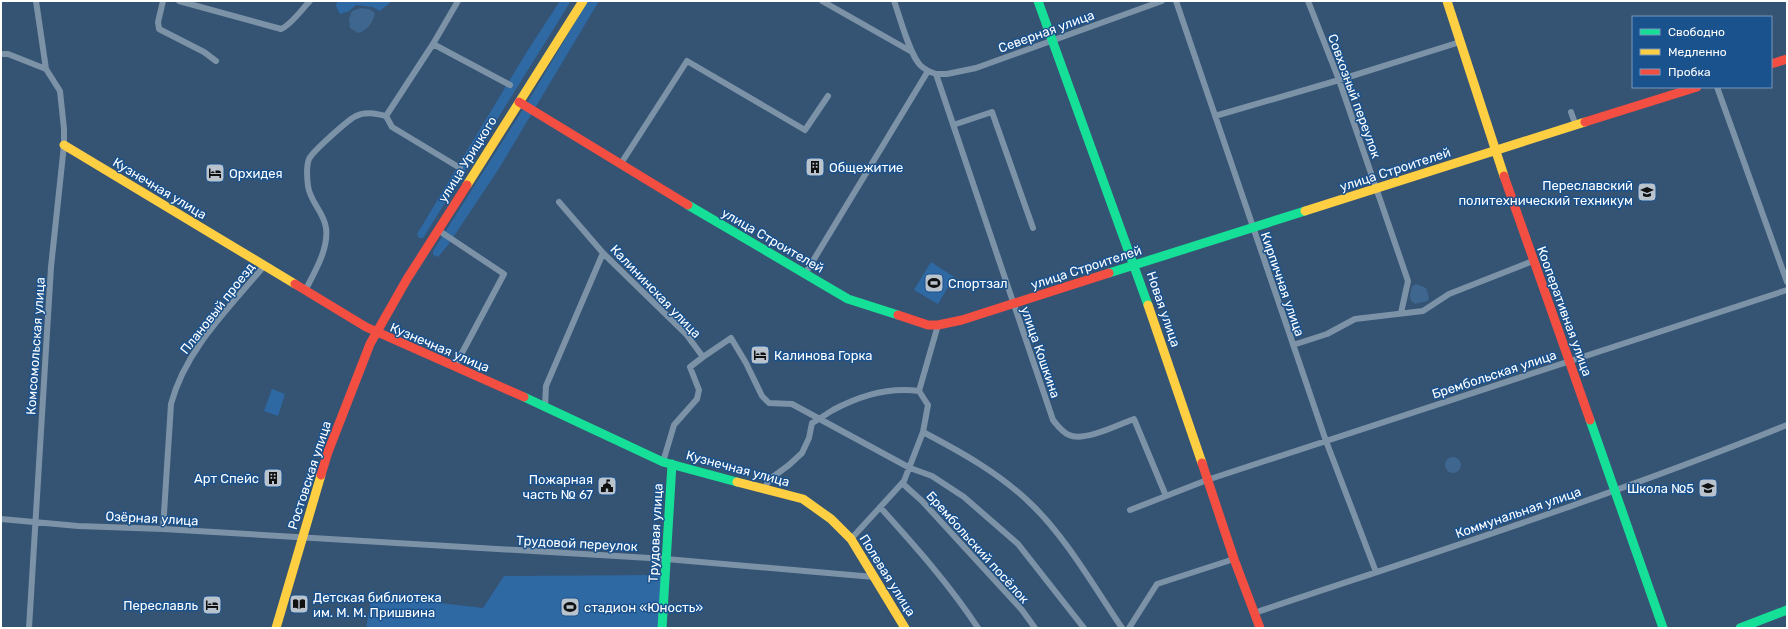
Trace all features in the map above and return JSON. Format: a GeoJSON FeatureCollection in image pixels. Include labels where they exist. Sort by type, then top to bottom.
{"type":"FeatureCollection","features":[{"type":"Feature","properties":{"kind":"street"},"geometry":{"type":"LineString","coordinates":[[1,54],[8,54],[46,69],[36,1]]}},
{"type":"Feature","properties":{"kind":"street"},"geometry":{"type":"LineString","coordinates":[[162,1],[158,22],[159,29],[204,52],[216,61]]}},
{"type":"Feature","properties":{"kind":"street"},"geometry":{"type":"LineString","coordinates":[[179,1],[281,29],[286,27],[300,10],[310,1]]}},
{"type":"Feature","properties":{"kind":"street"},"geometry":{"type":"LineString","coordinates":[[386,116],[433,44],[458,1]]}},
{"type":"Feature","properties":{"kind":"street","name":"улица Урицкого"},"geometry":{"type":"LineString","coordinates":[[376,332],[407,279],[583,1]]}},
{"type":"Feature","properties":{"kind":"street"},"geometry":{"type":"LineString","coordinates":[[822,1],[912,52]]}},
{"type":"Feature","properties":{"kind":"street"},"geometry":{"type":"LineString","coordinates":[[894,1],[912,52],[919,64],[928,71],[936,74]]}},
{"type":"Feature","properties":{"kind":"street","name":"Новая улица"},"geometry":{"type":"LineString","coordinates":[[1038,1],[1136,265],[1207,480],[1234,559],[1260,628]]}},
{"type":"Feature","properties":{"kind":"street","name":"Северная улица"},"geometry":{"type":"LineString","coordinates":[[936,74],[947,74],[976,68],[1162,1]]}},
{"type":"Feature","properties":{"kind":"street","name":"Кирпичная улица"},"geometry":{"type":"LineString","coordinates":[[1176,1],[1252,228],[1326,441],[1376,572]]}},
{"type":"Feature","properties":{"kind":"street","name":"Совхозный переулок"},"geometry":{"type":"LineString","coordinates":[[1308,1],[1339,80],[1408,281],[1401,313]]}},
{"type":"Feature","properties":{"kind":"street","name":"Кооперативная улица"},"geometry":{"type":"LineString","coordinates":[[1447,1],[1495,151],[1663,628]]}},
{"type":"Feature","properties":{"kind":"street"},"geometry":{"type":"LineString","coordinates":[[1215,116],[1339,80],[1460,42]]}},
{"type":"Feature","properties":{"kind":"street"},"geometry":{"type":"LineString","coordinates":[[433,44],[510,85]]}},
{"type":"Feature","properties":{"kind":"street"},"geometry":{"type":"LineString","coordinates":[[1772,64],[1787,59]]}},
{"type":"Feature","properties":{"kind":"street"},"geometry":{"type":"LineString","coordinates":[[620,165],[687,61],[805,130],[828,96]]}},
{"type":"Feature","properties":{"kind":"street","name":"Комсомольская улица"},"geometry":{"type":"LineString","coordinates":[[29,628],[51,267],[64,145],[60,91],[46,69]]}},
{"type":"Feature","properties":{"kind":"street"},"geometry":{"type":"LineString","coordinates":[[805,274],[928,71]]}},
{"type":"Feature","properties":{"kind":"street","name":"улица Кошкина"},"geometry":{"type":"LineString","coordinates":[[936,74],[1053,420],[1060,430],[1069,436],[1082,438],[1134,419],[1166,496]]}},
{"type":"Feature","properties":{"kind":"street","name":"улица Строителей"},"geometry":{"type":"LineString","coordinates":[[519,102],[620,165],[848,299],[925,325],[938,325],[962,320],[1694,88]]}},
{"type":"Feature","properties":{"kind":"street"},"geometry":{"type":"LineString","coordinates":[[1717,88],[1787,282]]}},
{"type":"Feature","properties":{"kind":"street"},"geometry":{"type":"LineString","coordinates":[[953,125],[992,112],[1032,228]]}},
{"type":"Feature","properties":{"kind":"street"},"geometry":{"type":"LineString","coordinates":[[1571,112],[1576,126]]}},
{"type":"Feature","properties":{"kind":"street"},"geometry":{"type":"LineString","coordinates":[[305,291],[317,268],[322,253],[326,228],[323,216],[310,195],[307,167],[309,158],[316,150],[356,116],[367,113],[386,116]]}},
{"type":"Feature","properties":{"kind":"street"},"geometry":{"type":"LineString","coordinates":[[386,116],[392,127],[460,168]]}},
{"type":"Feature","properties":{"kind":"street","name":"Кузнечная улица"},"geometry":{"type":"LineString","coordinates":[[64,145],[305,291],[376,332],[545,407],[628,447],[667,463],[803,500],[831,519]]}},
{"type":"Feature","properties":{"kind":"street","name":"Калининская улица"},"geometry":{"type":"LineString","coordinates":[[559,202],[603,253],[686,334],[703,357],[690,367],[699,390],[697,398],[674,425],[667,463]]}},
{"type":"Feature","properties":{"kind":"street"},"geometry":{"type":"LineString","coordinates":[[438,230],[504,274],[455,366]]}},
{"type":"Feature","properties":{"kind":"street"},"geometry":{"type":"LineString","coordinates":[[545,407],[546,386],[603,253]]}},
{"type":"Feature","properties":{"kind":"street"},"geometry":{"type":"LineString","coordinates":[[1293,345],[1327,334],[1355,319],[1423,311],[1449,294],[1533,261]]}},
{"type":"Feature","properties":{"kind":"street","name":"Плановый проезд"},"geometry":{"type":"LineString","coordinates":[[163,529],[171,404],[174,392],[184,370],[202,342],[264,266]]}},
{"type":"Feature","properties":{"kind":"street","name":"Брембольская улица"},"geometry":{"type":"LineString","coordinates":[[1130,510],[1207,480],[1787,290]]}},
{"type":"Feature","properties":{"kind":"street"},"geometry":{"type":"LineString","coordinates":[[851,539],[902,483],[910,468],[923,432],[928,405],[919,390],[938,325]]}},
{"type":"Feature","properties":{"kind":"street","name":"Ростовская улица"},"geometry":{"type":"LineString","coordinates":[[276,628],[328,452],[357,376],[376,332]]}},
{"type":"Feature","properties":{"kind":"street"},"geometry":{"type":"LineString","coordinates":[[703,357],[731,338],[746,363],[762,396],[769,403],[792,404],[910,468]]}},
{"type":"Feature","properties":{"kind":"street"},"geometry":{"type":"LineString","coordinates":[[764,489],[770,479],[802,453],[809,438],[812,423],[834,410],[874,394],[902,388],[919,390]]}},
{"type":"Feature","properties":{"kind":"street","name":"Коммунальная улица"},"geometry":{"type":"LineString","coordinates":[[1254,613],[1615,492],[1699,461],[1787,425]]}},
{"type":"Feature","properties":{"kind":"street"},"geometry":{"type":"LineString","coordinates":[[923,432],[967,456],[1009,484],[1030,502],[1061,538],[1122,628]]}},
{"type":"Feature","properties":{"kind":"street","name":"Трудовая улица"},"geometry":{"type":"LineString","coordinates":[[662,628],[666,559],[667,463]]}},
{"type":"Feature","properties":{"kind":"street","name":"Брембольский посёлок"},"geometry":{"type":"LineString","coordinates":[[910,468],[932,476],[964,497],[1018,544],[1084,628]]}},
{"type":"Feature","properties":{"kind":"street","name":"Брембольский посёлок"},"geometry":{"type":"LineString","coordinates":[[902,483],[922,501],[1022,610],[1035,628]]}},
{"type":"Feature","properties":{"kind":"street"},"geometry":{"type":"LineString","coordinates":[[880,507],[925,556],[978,628]]}},
{"type":"Feature","properties":{"kind":"street","name":"Озёрная улица"},"geometry":{"type":"LineString","coordinates":[[1,519],[78,526],[302,537]]}},
{"type":"Feature","properties":{"kind":"street","name":"Полевая улица"},"geometry":{"type":"LineString","coordinates":[[831,519],[851,539],[905,628]]}},
{"type":"Feature","properties":{"kind":"street","name":"Трудовой переулок"},"geometry":{"type":"LineString","coordinates":[[302,537],[666,559],[874,577]]}},
{"type":"Feature","properties":{"kind":"street"},"geometry":{"type":"LineString","coordinates":[[1129,628],[1157,584],[1234,559]]}},
{"type":"Feature","properties":{"kind":"street"},"geometry":{"type":"LineString","coordinates":[[1740,628],[1787,610]]}},
{"type":"Feature","properties":{"kind":"shaded area"},"geometry":{"type":"Polygon","coordinates":[[[337,1],[392,1],[380,11],[373,7],[356,5],[349,11],[340,14],[336,6],[337,1]]]}},
{"type":"Feature","properties":{"kind":"shaded area"},"geometry":{"type":"Polygon","coordinates":[[[560,1],[571,1],[423,238],[419,238],[417,234],[526,53],[560,1]]]}},
{"type":"Feature","properties":{"kind":"shaded area"},"geometry":{"type":"Polygon","coordinates":[[[588,1],[599,1],[498,170],[448,245],[438,257],[433,255],[433,251],[530,98],[588,1]]]}},
{"type":"Feature","properties":{"kind":"shaded area"},"geometry":{"type":"Polygon","coordinates":[[[361,8],[369,9],[375,13],[370,25],[365,30],[358,33],[350,28],[349,19],[352,11],[361,8]]]}},
{"type":"Feature","properties":{"kind":"shaded area","name":"Спортзал"},"geometry":{"type":"Polygon","coordinates":[[[931,262],[954,277],[938,304],[914,290],[931,262]]]}},
{"type":"Feature","properties":{"kind":"shaded area"},"geometry":{"type":"Polygon","coordinates":[[[1416,284],[1426,288],[1429,297],[1428,301],[1415,304],[1411,301],[1410,295],[1412,286],[1416,284]]]}},
{"type":"Feature","properties":{"kind":"shaded area"},"geometry":{"type":"Polygon","coordinates":[[[272,389],[285,394],[278,416],[264,411],[272,389]]]}},
{"type":"Feature","properties":{"kind":"shaded area"},"geometry":{"type":"Polygon","coordinates":[[[1453,457],[1460,462],[1461,465],[1456,472],[1453,473],[1446,468],[1445,465],[1450,458],[1453,457]]]}},
{"type":"Feature","properties":{"kind":"shaded area"},"geometry":{"type":"Polygon","coordinates":[[[664,575],[661,628],[366,628],[372,595],[483,608],[504,576],[664,575]]]}},
{"type":"Feature","properties":{"kind":"traffic: fast"},"geometry":{"type":"LineString","coordinates":[[1038,1],[1148,305]]}},
{"type":"Feature","properties":{"kind":"traffic: fast"},"geometry":{"type":"LineString","coordinates":[[688,205],[848,299],[898,315]]}},
{"type":"Feature","properties":{"kind":"traffic: fast"},"geometry":{"type":"LineString","coordinates":[[1109,273],[1305,211]]}},
{"type":"Feature","properties":{"kind":"traffic: fast"},"geometry":{"type":"LineString","coordinates":[[524,397],[663,462],[737,482]]}},
{"type":"Feature","properties":{"kind":"traffic: fast"},"geometry":{"type":"LineString","coordinates":[[1590,420],[1663,628]]}},
{"type":"Feature","properties":{"kind":"traffic: fast"},"geometry":{"type":"LineString","coordinates":[[662,628],[672,464]]}},
{"type":"Feature","properties":{"kind":"traffic: fast"},"geometry":{"type":"LineString","coordinates":[[1740,628],[1787,610]]}},
{"type":"Feature","properties":{"kind":"traffic: slow"},"geometry":{"type":"LineString","coordinates":[[467,185],[583,1]]}},
{"type":"Feature","properties":{"kind":"traffic: slow"},"geometry":{"type":"LineString","coordinates":[[1447,1],[1504,176]]}},
{"type":"Feature","properties":{"kind":"traffic: slow"},"geometry":{"type":"LineString","coordinates":[[1305,211],[1585,122]]}},
{"type":"Feature","properties":{"kind":"traffic: slow"},"geometry":{"type":"LineString","coordinates":[[64,145],[295,284]]}},
{"type":"Feature","properties":{"kind":"traffic: slow"},"geometry":{"type":"LineString","coordinates":[[1148,305],[1202,463]]}},
{"type":"Feature","properties":{"kind":"traffic: slow"},"geometry":{"type":"LineString","coordinates":[[276,628],[321,475]]}},
{"type":"Feature","properties":{"kind":"traffic: slow"},"geometry":{"type":"LineString","coordinates":[[737,482],[803,499],[831,519],[851,539],[905,628]]}},
{"type":"Feature","properties":{"kind":"traffic: jam"},"geometry":{"type":"LineString","coordinates":[[1772,64],[1787,59]]}},
{"type":"Feature","properties":{"kind":"traffic: jam"},"geometry":{"type":"LineString","coordinates":[[1585,122],[1694,88]]}},
{"type":"Feature","properties":{"kind":"traffic: jam"},"geometry":{"type":"LineString","coordinates":[[519,102],[688,205]]}},
{"type":"Feature","properties":{"kind":"traffic: jam"},"geometry":{"type":"LineString","coordinates":[[1504,176],[1590,420]]}},
{"type":"Feature","properties":{"kind":"traffic: jam"},"geometry":{"type":"LineString","coordinates":[[321,475],[328,452],[370,344],[407,279],[467,185]]}},
{"type":"Feature","properties":{"kind":"traffic: jam"},"geometry":{"type":"LineString","coordinates":[[898,315],[928,325],[938,325],[962,320],[1109,273]]}},
{"type":"Feature","properties":{"kind":"traffic: jam"},"geometry":{"type":"LineString","coordinates":[[295,284],[366,327],[524,397]]}},
{"type":"Feature","properties":{"kind":"traffic: jam"},"geometry":{"type":"LineString","coordinates":[[1202,463],[1234,559],[1260,628]]}},
{"type":"Feature","properties":{"kind":"place","name":"Общежитие"},"geometry":{"type":"Point","coordinates":[815,167]}},
{"type":"Feature","properties":{"kind":"place","name":"Орхидея"},"geometry":{"type":"Point","coordinates":[215,173]}},
{"type":"Feature","properties":{"kind":"place","name":"Переславский политехнический техникум"},"geometry":{"type":"Point","coordinates":[1647,192]}},
{"type":"Feature","properties":{"kind":"place","name":"Спортзал"},"geometry":{"type":"Point","coordinates":[934,283]}},
{"type":"Feature","properties":{"kind":"place","name":"Калинова Горка"},"geometry":{"type":"Point","coordinates":[760,355]}},
{"type":"Feature","properties":{"kind":"place","name":"Арт Спейс"},"geometry":{"type":"Point","coordinates":[273,478]}},
{"type":"Feature","properties":{"kind":"place","name":"Пожарная часть № 67"},"geometry":{"type":"Point","coordinates":[607,486]}},
{"type":"Feature","properties":{"kind":"place","name":"Школа №5"},"geometry":{"type":"Point","coordinates":[1708,488]}},
{"type":"Feature","properties":{"kind":"place","name":"Детская библиотека им. М. М. Пришвина"},"geometry":{"type":"Point","coordinates":[299,604]}},
{"type":"Feature","properties":{"kind":"place","name":"Переславль"},"geometry":{"type":"Point","coordinates":[212,605]}},
{"type":"Feature","properties":{"kind":"place","name":"стадион «Юность»"},"geometry":{"type":"Point","coordinates":[570,607]}}]}
